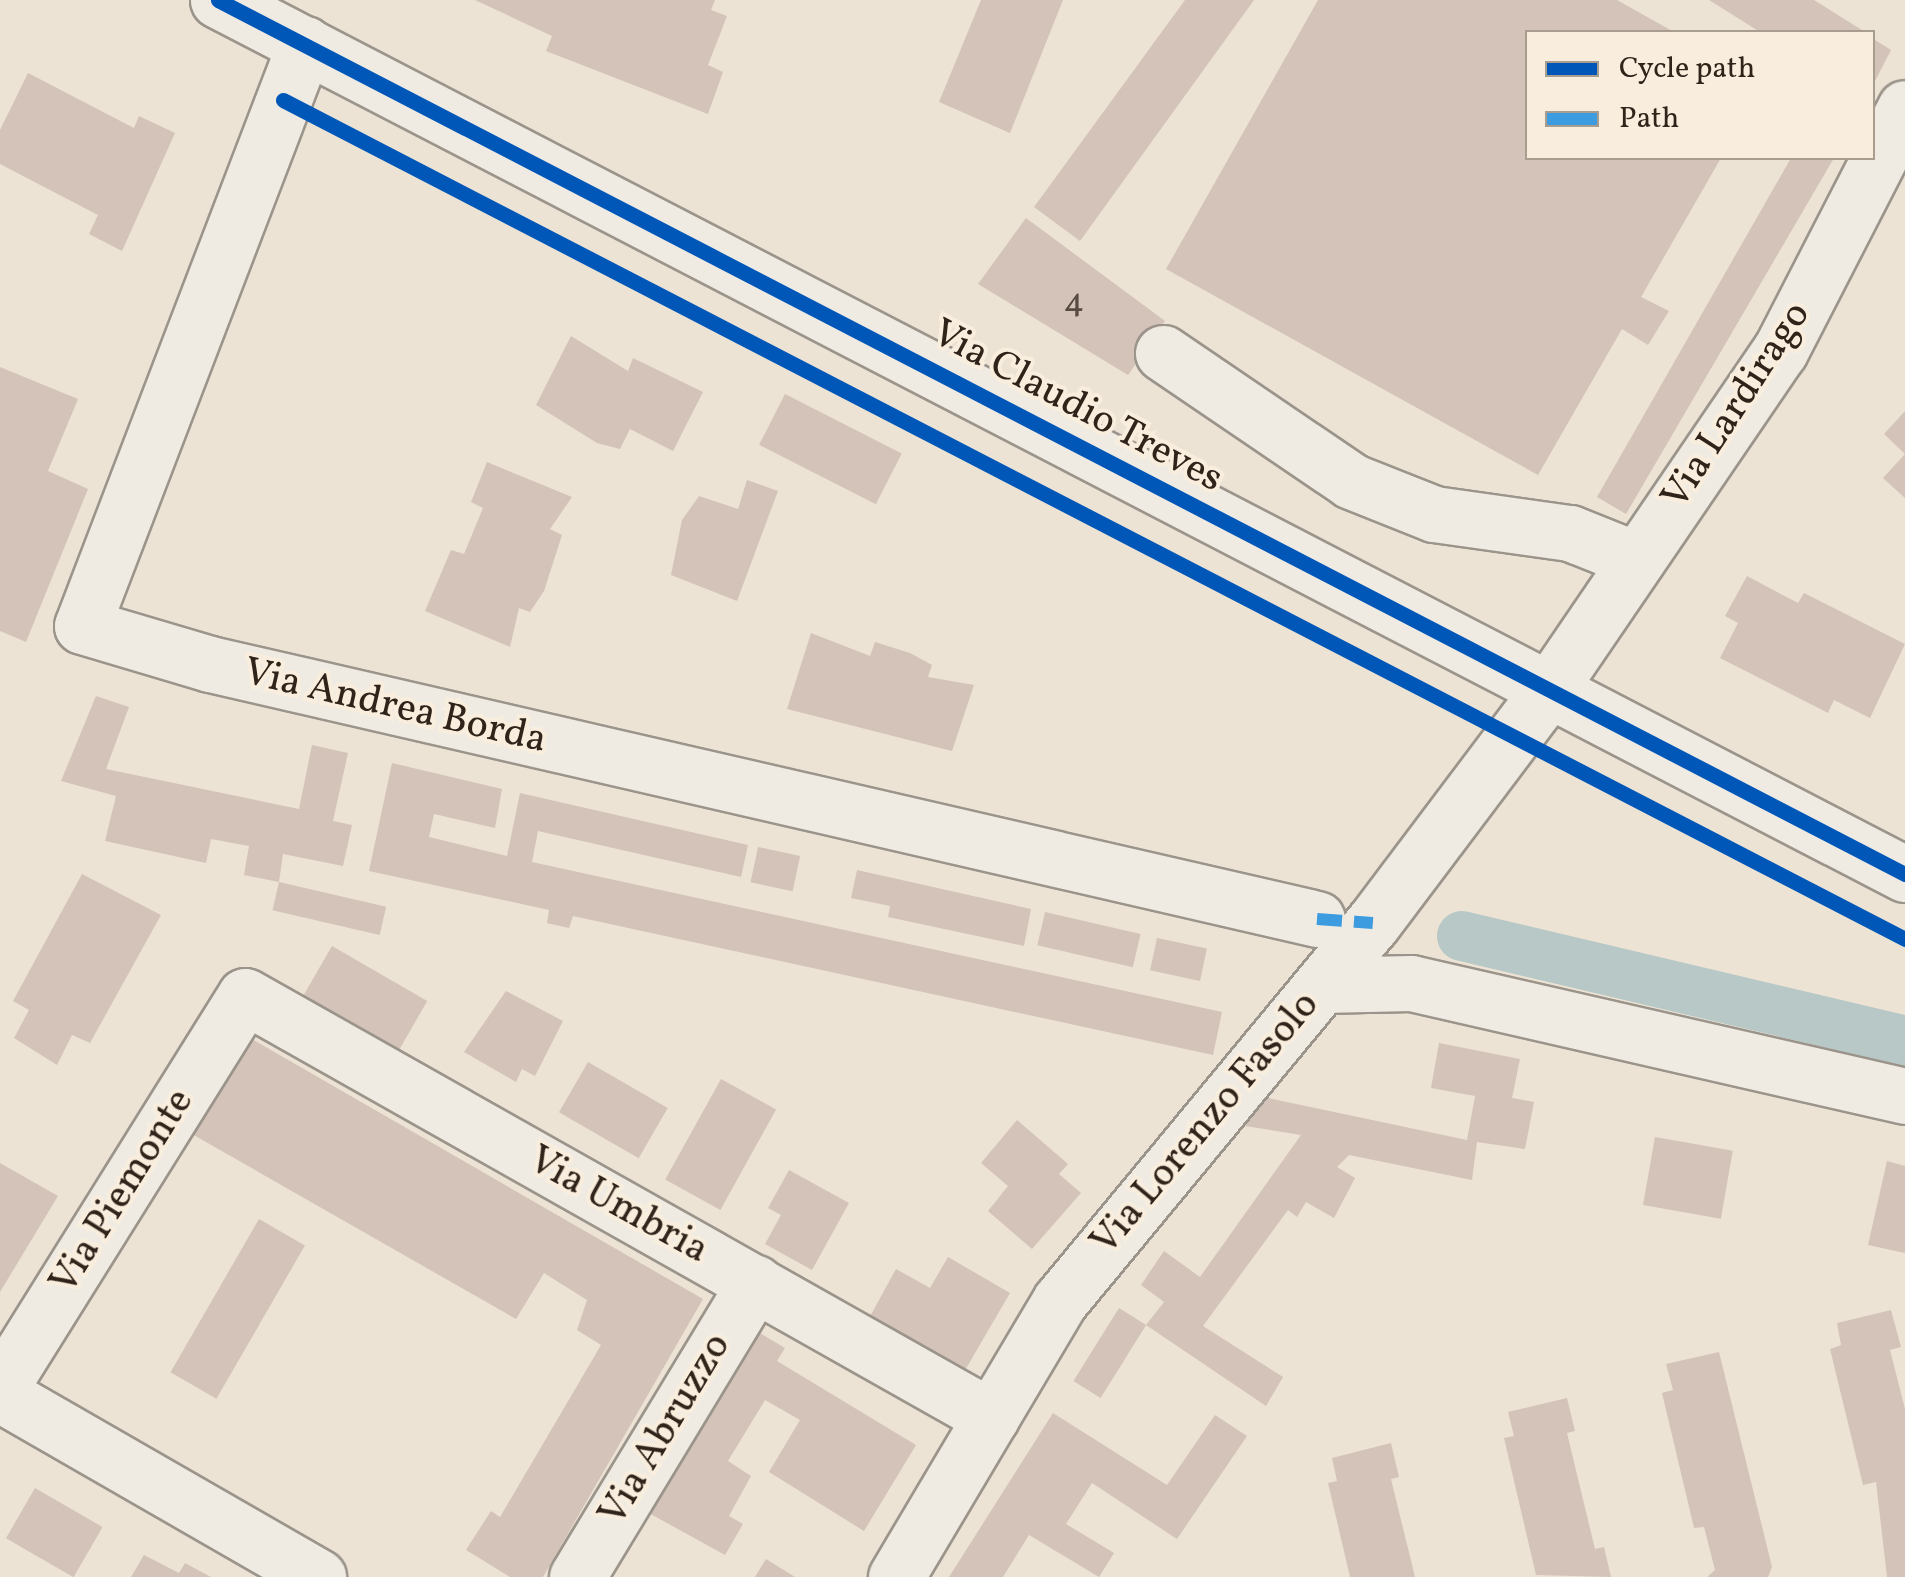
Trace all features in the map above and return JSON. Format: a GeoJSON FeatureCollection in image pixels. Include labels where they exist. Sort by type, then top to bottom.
{"type":"FeatureCollection","features":[{"type":"Feature","properties":{"kind":"street","name":"Via Claudio Treves"},"geometry":{"type":"LineString","coordinates":[[218,0],[1905,874]]}},
{"type":"Feature","properties":{"kind":"street","name":"Via Andrea Borda"},"geometry":{"type":"LineString","coordinates":[[304,44],[82,626],[210,664],[1317,919]]}},
{"type":"Feature","properties":{"kind":"street","name":"Via Lardirago"},"geometry":{"type":"LineString","coordinates":[[1548,692],[1780,350],[1905,108]]}},
{"type":"Feature","properties":{"kind":"street"},"geometry":{"type":"LineString","coordinates":[[1163,353],[1351,481],[1434,514],[1570,532],[1637,560]]}},
{"type":"Feature","properties":{"kind":"street","name":"Via Lorenzo Fasolo"},"geometry":{"type":"LineString","coordinates":[[896,1577],[1060,1301],[1322,985],[1548,692]]}},
{"type":"Feature","properties":{"kind":"street"},"geometry":{"type":"LineString","coordinates":[[1322,985],[1411,983],[1905,1096]]}},
{"type":"Feature","properties":{"kind":"street","name":"Via Umbria"},"geometry":{"type":"LineString","coordinates":[[245,996],[991,1417]]}},
{"type":"Feature","properties":{"kind":"street","name":"Via Piemonte"},"geometry":{"type":"LineString","coordinates":[[0,1391],[245,996]]}},
{"type":"Feature","properties":{"kind":"street","name":"Via Abruzzo"},"geometry":{"type":"LineString","coordinates":[[577,1577],[754,1283]]}},
{"type":"Feature","properties":{"kind":"street"},"geometry":{"type":"LineString","coordinates":[[0,1391],[284,1568]]}},
{"type":"Feature","properties":{"kind":"building"},"geometry":{"type":"Polygon","coordinates":[[[475,0],[715,0],[711,10],[727,16],[708,65],[723,72],[708,114],[546,51],[552,36],[475,0]]]}},
{"type":"Feature","properties":{"kind":"building"},"geometry":{"type":"Polygon","coordinates":[[[981,0],[1063,0],[1010,133],[939,102],[981,0]]]}},
{"type":"Feature","properties":{"kind":"building"},"geometry":{"type":"Polygon","coordinates":[[[1185,0],[1254,0],[1080,241],[1034,207],[1185,0]]]}},
{"type":"Feature","properties":{"kind":"building"},"geometry":{"type":"Polygon","coordinates":[[[1318,0],[1617,0],[1670,30],[1525,30],[1525,160],[1720,160],[1641,297],[1669,311],[1648,345],[1622,329],[1538,475],[1166,269],[1318,0]]]}},
{"type":"Feature","properties":{"kind":"building"},"geometry":{"type":"Polygon","coordinates":[[[1709,0],[1814,0],[1862,30],[1757,30],[1709,0]]]}},
{"type":"Feature","properties":{"kind":"building"},"geometry":{"type":"Polygon","coordinates":[[[1875,40],[1891,50],[1875,81],[1875,40]]]}},
{"type":"Feature","properties":{"kind":"building"},"geometry":{"type":"Polygon","coordinates":[[[28,73],[134,128],[139,116],[175,133],[122,251],[89,234],[98,215],[0,164],[0,130],[28,73]]]}},
{"type":"Feature","properties":{"kind":"building"},"geometry":{"type":"Polygon","coordinates":[[[1790,160],[1833,160],[1626,514],[1597,497],[1790,160]]]}},
{"type":"Feature","properties":{"kind":"building"},"geometry":{"type":"Polygon","coordinates":[[[1026,218],[1165,321],[1128,375],[978,284],[1026,218]]]}},
{"type":"Feature","properties":{"kind":"building"},"geometry":{"type":"Polygon","coordinates":[[[571,336],[628,371],[633,358],[703,392],[673,451],[630,429],[620,449],[597,443],[536,405],[571,336]]]}},
{"type":"Feature","properties":{"kind":"building"},"geometry":{"type":"Polygon","coordinates":[[[0,367],[78,399],[48,471],[88,489],[26,642],[0,631],[0,367]]]}},
{"type":"Feature","properties":{"kind":"building"},"geometry":{"type":"Polygon","coordinates":[[[785,394],[902,453],[876,504],[759,445],[785,394]]]}},
{"type":"Feature","properties":{"kind":"building"},"geometry":{"type":"Polygon","coordinates":[[[1905,411],[1905,454],[1884,434],[1905,411]]]}},
{"type":"Feature","properties":{"kind":"building"},"geometry":{"type":"Polygon","coordinates":[[[1905,454],[1905,498],[1883,478],[1905,454]]]}},
{"type":"Feature","properties":{"kind":"building"},"geometry":{"type":"Polygon","coordinates":[[[487,462],[572,497],[550,529],[562,535],[544,591],[530,612],[519,608],[510,647],[425,611],[451,550],[464,554],[483,508],[471,502],[487,462]]]}},
{"type":"Feature","properties":{"kind":"building"},"geometry":{"type":"Polygon","coordinates":[[[747,480],[778,491],[737,601],[671,575],[682,520],[699,496],[738,509],[747,480]]]}},
{"type":"Feature","properties":{"kind":"building"},"geometry":{"type":"Polygon","coordinates":[[[1747,576],[1798,603],[1804,593],[1905,644],[1870,718],[1834,700],[1828,713],[1720,658],[1738,623],[1725,616],[1747,576]]]}},
{"type":"Feature","properties":{"kind":"building"},"geometry":{"type":"Polygon","coordinates":[[[811,633],[870,656],[875,642],[910,653],[932,665],[928,677],[974,685],[952,751],[787,709],[811,633]]]}},
{"type":"Feature","properties":{"kind":"building"},"geometry":{"type":"Polygon","coordinates":[[[96,696],[129,707],[106,769],[299,809],[312,745],[348,753],[333,821],[352,825],[343,866],[283,854],[279,882],[244,875],[249,846],[211,839],[206,863],[105,841],[116,796],[61,781],[96,696]]]}},
{"type":"Feature","properties":{"kind":"building"},"geometry":{"type":"Polygon","coordinates":[[[392,763],[502,789],[495,828],[434,814],[429,837],[507,856],[520,793],[748,845],[741,877],[538,831],[532,862],[1222,1012],[1213,1055],[573,916],[569,928],[547,923],[549,910],[369,871],[392,763]]]}},
{"type":"Feature","properties":{"kind":"building"},"geometry":{"type":"Polygon","coordinates":[[[758,847],[800,856],[793,891],[751,882],[758,847]]]}},
{"type":"Feature","properties":{"kind":"building"},"geometry":{"type":"Polygon","coordinates":[[[857,870],[1031,909],[1024,946],[888,917],[890,906],[851,898],[857,870]]]}},
{"type":"Feature","properties":{"kind":"building"},"geometry":{"type":"Polygon","coordinates":[[[82,874],[161,915],[90,1043],[72,1035],[57,1065],[14,1038],[29,1010],[13,1001],[82,874]]]}},
{"type":"Feature","properties":{"kind":"building"},"geometry":{"type":"Polygon","coordinates":[[[279,882],[386,907],[380,935],[272,910],[279,882]]]}},
{"type":"Feature","properties":{"kind":"building"},"geometry":{"type":"Polygon","coordinates":[[[1045,912],[1140,934],[1133,967],[1037,945],[1045,912]]]}},
{"type":"Feature","properties":{"kind":"building"},"geometry":{"type":"Polygon","coordinates":[[[1157,938],[1207,949],[1200,981],[1150,970],[1157,938]]]}},
{"type":"Feature","properties":{"kind":"building"},"geometry":{"type":"Polygon","coordinates":[[[332,946],[427,1001],[396,1055],[301,1000],[332,946]]]}},
{"type":"Feature","properties":{"kind":"building"},"geometry":{"type":"Polygon","coordinates":[[[506,991],[563,1021],[535,1076],[522,1069],[516,1082],[464,1052],[506,991]]]}},
{"type":"Feature","properties":{"kind":"building"},"geometry":{"type":"Polygon","coordinates":[[[250,1038],[703,1299],[543,1577],[510,1577],[466,1550],[491,1511],[500,1517],[601,1345],[577,1330],[587,1300],[544,1273],[516,1319],[192,1134],[250,1038]]]}},
{"type":"Feature","properties":{"kind":"building"},"geometry":{"type":"Polygon","coordinates":[[[1439,1043],[1520,1059],[1512,1098],[1534,1102],[1525,1149],[1477,1142],[1472,1180],[1349,1155],[1337,1167],[1355,1178],[1334,1218],[1306,1202],[1297,1217],[1288,1210],[1203,1326],[1283,1377],[1266,1406],[1146,1325],[1164,1302],[1141,1285],[1164,1251],[1200,1277],[1301,1135],[1233,1124],[1254,1095],[1467,1140],[1475,1096],[1431,1088],[1439,1043]]]}},
{"type":"Feature","properties":{"kind":"building"},"geometry":{"type":"Polygon","coordinates":[[[588,1062],[668,1108],[639,1158],[559,1112],[588,1062]]]}},
{"type":"Feature","properties":{"kind":"building"},"geometry":{"type":"Polygon","coordinates":[[[721,1079],[776,1110],[720,1210],[665,1180],[721,1079]]]}},
{"type":"Feature","properties":{"kind":"building"},"geometry":{"type":"Polygon","coordinates":[[[1017,1120],[1068,1164],[1059,1174],[1081,1193],[1032,1249],[988,1211],[1008,1186],[981,1163],[1017,1120]]]}},
{"type":"Feature","properties":{"kind":"building"},"geometry":{"type":"Polygon","coordinates":[[[1655,1137],[1733,1151],[1721,1219],[1643,1205],[1655,1137]]]}},
{"type":"Feature","properties":{"kind":"building"},"geometry":{"type":"Polygon","coordinates":[[[1887,1161],[1905,1166],[1905,1253],[1868,1245],[1887,1161]]]}},
{"type":"Feature","properties":{"kind":"building"},"geometry":{"type":"Polygon","coordinates":[[[0,1163],[58,1196],[0,1292],[0,1163]]]}},
{"type":"Feature","properties":{"kind":"building"},"geometry":{"type":"Polygon","coordinates":[[[789,1170],[849,1203],[812,1270],[765,1244],[781,1215],[768,1208],[789,1170]]]}},
{"type":"Feature","properties":{"kind":"building"},"geometry":{"type":"Polygon","coordinates":[[[259,1219],[305,1246],[216,1399],[170,1372],[259,1219]]]}},
{"type":"Feature","properties":{"kind":"building"},"geometry":{"type":"Polygon","coordinates":[[[948,1257],[1010,1293],[964,1372],[913,1341],[907,1355],[862,1331],[896,1269],[930,1288],[948,1257]]]}},
{"type":"Feature","properties":{"kind":"building"},"geometry":{"type":"Polygon","coordinates":[[[1119,1308],[1146,1325],[1101,1398],[1073,1381],[1119,1308]]]}},
{"type":"Feature","properties":{"kind":"building"},"geometry":{"type":"Polygon","coordinates":[[[1891,1310],[1901,1347],[1890,1350],[1905,1409],[1905,1577],[1887,1577],[1876,1482],[1863,1485],[1830,1349],[1841,1345],[1837,1323],[1891,1310]]]}},
{"type":"Feature","properties":{"kind":"building"},"geometry":{"type":"Polygon","coordinates":[[[755,1330],[785,1348],[777,1361],[916,1445],[864,1531],[769,1472],[800,1420],[765,1400],[728,1461],[751,1476],[729,1516],[743,1524],[725,1555],[647,1512],[755,1330]]]}},
{"type":"Feature","properties":{"kind":"building"},"geometry":{"type":"Polygon","coordinates":[[[1719,1352],[1772,1567],[1768,1577],[1707,1577],[1715,1570],[1704,1527],[1694,1528],[1662,1393],[1673,1390],[1666,1364],[1719,1352]]]}},
{"type":"Feature","properties":{"kind":"building"},"geometry":{"type":"Polygon","coordinates":[[[1567,1398],[1575,1431],[1567,1433],[1595,1549],[1604,1547],[1611,1577],[1536,1575],[1504,1438],[1514,1436],[1508,1412],[1567,1398]]]}},
{"type":"Feature","properties":{"kind":"building"},"geometry":{"type":"Polygon","coordinates":[[[1053,1413],[1167,1485],[1215,1415],[1247,1436],[1177,1539],[1092,1483],[1066,1524],[1114,1553],[1099,1577],[1029,1535],[1003,1577],[949,1577],[1053,1413]]]}},
{"type":"Feature","properties":{"kind":"building"},"geometry":{"type":"Polygon","coordinates":[[[1391,1443],[1399,1477],[1391,1479],[1415,1577],[1350,1577],[1328,1483],[1337,1481],[1332,1458],[1391,1443]]]}},
{"type":"Feature","properties":{"kind":"building"},"geometry":{"type":"Polygon","coordinates":[[[35,1488],[103,1527],[74,1577],[6,1538],[35,1488]]]}},
{"type":"Feature","properties":{"kind":"building"},"geometry":{"type":"Polygon","coordinates":[[[144,1555],[179,1573],[185,1563],[211,1577],[131,1577],[144,1555]]]}},
{"type":"Feature","properties":{"kind":"building"},"geometry":{"type":"Polygon","coordinates":[[[766,1559],[795,1577],[755,1577],[766,1559]]]}},
{"type":"Feature","properties":{"kind":"waterway"},"geometry":{"type":"LineString","coordinates":[[1462,936],[1905,1041]]}},
{"type":"Feature","properties":{"kind":"marked path"},"geometry":{"type":"LineString","coordinates":[[1317,919],[1373,923]]}},
{"type":"Feature","properties":{"kind":"cycle path"},"geometry":{"type":"LineString","coordinates":[[218,0],[1905,874]]}},
{"type":"Feature","properties":{"kind":"cycle path"},"geometry":{"type":"LineString","coordinates":[[283,100],[1905,939]]}}]}
